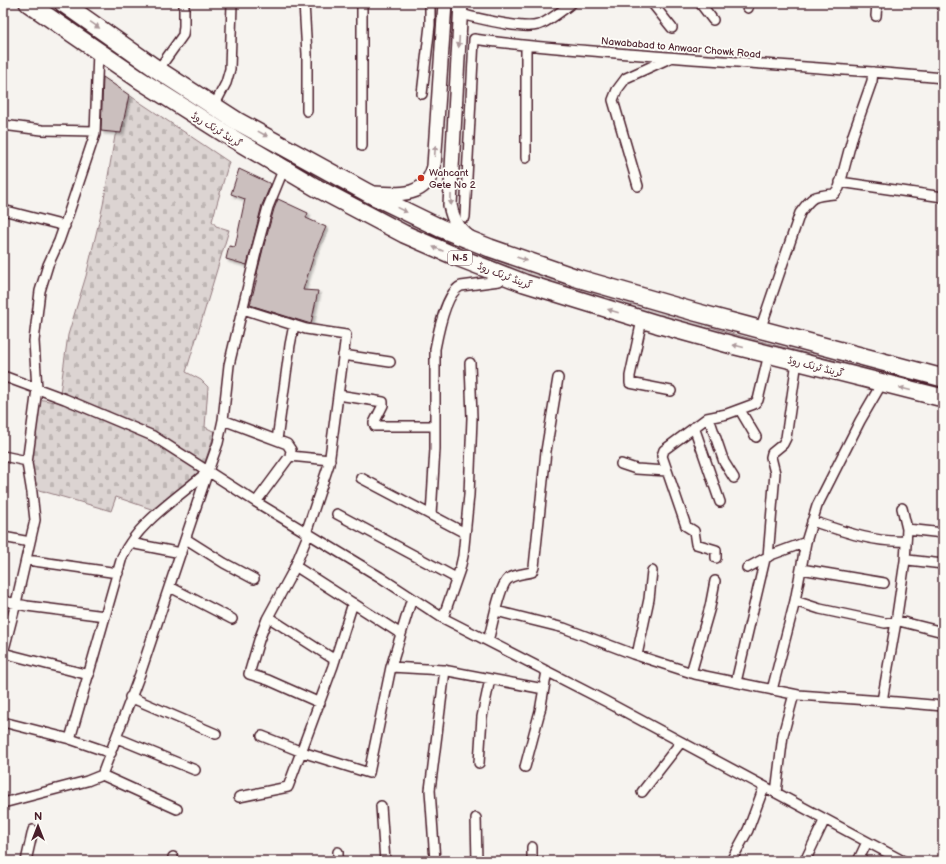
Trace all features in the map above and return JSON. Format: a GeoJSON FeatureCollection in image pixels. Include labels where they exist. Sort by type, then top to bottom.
{"type":"FeatureCollection","features":[{"type":"Feature","properties":{"kind":"highway","name":"گرینڈ ٹرنک روڈ"},"geometry":{"type":"LineString","coordinates":[[28,3],[140,80],[227,135],[315,187],[404,234],[457,257],[506,276],[642,320],[943,398]]}},
{"type":"Feature","properties":{"kind":"highway","name":"گرینڈ ٹرنک روڈ"},"geometry":{"type":"LineString","coordinates":[[71,5],[158,70],[237,121],[368,193],[440,228],[476,243],[577,278],[760,330],[943,378]]}},
{"type":"Feature","properties":{"kind":"highway"},"geometry":{"type":"LineString","coordinates":[[227,135],[237,121]]}},
{"type":"Feature","properties":{"kind":"highway"},"geometry":{"type":"LineString","coordinates":[[882,383],[887,363]]}},
{"type":"Feature","properties":{"kind":"main road"},"geometry":{"type":"LineString","coordinates":[[368,193],[409,193],[424,184],[432,176],[434,166],[445,3]]}},
{"type":"Feature","properties":{"kind":"main road"},"geometry":{"type":"LineString","coordinates":[[460,9],[450,205],[452,216],[459,228],[476,243]]}},
{"type":"Feature","properties":{"kind":"street"},"geometry":{"type":"LineString","coordinates":[[158,70],[183,35],[184,3]]}},
{"type":"Feature","properties":{"kind":"street"},"geometry":{"type":"LineString","coordinates":[[214,106],[226,83],[230,68],[232,3]]}},
{"type":"Feature","properties":{"kind":"street"},"geometry":{"type":"LineString","coordinates":[[304,3],[307,54],[307,111]]}},
{"type":"Feature","properties":{"kind":"street"},"geometry":{"type":"LineString","coordinates":[[362,3],[362,146]]}},
{"type":"Feature","properties":{"kind":"street"},"geometry":{"type":"LineString","coordinates":[[422,94],[430,25],[430,3]]}},
{"type":"Feature","properties":{"kind":"street"},"geometry":{"type":"LineString","coordinates":[[557,3],[562,11]]}},
{"type":"Feature","properties":{"kind":"street"},"geometry":{"type":"LineString","coordinates":[[460,9],[521,26],[538,25],[562,11],[572,3]]}},
{"type":"Feature","properties":{"kind":"street"},"geometry":{"type":"LineString","coordinates":[[652,3],[672,28]]}},
{"type":"Feature","properties":{"kind":"street"},"geometry":{"type":"LineString","coordinates":[[700,3],[713,20]]}},
{"type":"Feature","properties":{"kind":"street"},"geometry":{"type":"LineString","coordinates":[[876,16],[877,3]]}},
{"type":"Feature","properties":{"kind":"street"},"geometry":{"type":"LineString","coordinates":[[940,3],[943,7]]}},
{"type":"Feature","properties":{"kind":"street","name":"Nawababad to Anwaar Chowk Road"},"geometry":{"type":"LineString","coordinates":[[465,216],[474,39],[526,46],[943,78]]}},
{"type":"Feature","properties":{"kind":"street"},"geometry":{"type":"LineString","coordinates":[[526,46],[526,158]]}},
{"type":"Feature","properties":{"kind":"street"},"geometry":{"type":"LineString","coordinates":[[89,675],[3,653],[35,520],[27,461],[38,389],[34,341],[40,291],[48,266],[65,226],[95,131],[98,51]]}},
{"type":"Feature","properties":{"kind":"street"},"geometry":{"type":"LineString","coordinates":[[638,186],[613,100],[614,96],[626,78],[671,58]]}},
{"type":"Feature","properties":{"kind":"street"},"geometry":{"type":"LineString","coordinates":[[760,330],[800,213],[814,196],[834,194],[839,188],[853,135],[872,81],[873,72]]}},
{"type":"Feature","properties":{"kind":"street"},"geometry":{"type":"LineString","coordinates":[[3,125],[42,130],[95,131]]}},
{"type":"Feature","properties":{"kind":"street"},"geometry":{"type":"LineString","coordinates":[[102,775],[117,738],[130,697],[140,674],[218,443],[223,420],[229,365],[268,207],[284,168]]}},
{"type":"Feature","properties":{"kind":"street"},"geometry":{"type":"LineString","coordinates":[[840,182],[943,197]]}},
{"type":"Feature","properties":{"kind":"street"},"geometry":{"type":"LineString","coordinates":[[3,210],[65,226]]}},
{"type":"Feature","properties":{"kind":"street"},"geometry":{"type":"LineString","coordinates":[[431,515],[435,449],[435,349],[438,333],[449,299],[456,288],[498,281],[506,276]]}},
{"type":"Feature","properties":{"kind":"street"},"geometry":{"type":"LineString","coordinates":[[243,309],[306,329],[346,335],[330,460],[296,566],[268,617],[259,640],[249,674],[268,680],[320,703]]}},
{"type":"Feature","properties":{"kind":"street"},"geometry":{"type":"LineString","coordinates":[[642,320],[630,376],[630,383],[671,392]]}},
{"type":"Feature","properties":{"kind":"street"},"geometry":{"type":"LineString","coordinates":[[277,440],[294,325]]}},
{"type":"Feature","properties":{"kind":"street"},"geometry":{"type":"LineString","coordinates":[[716,558],[716,550],[696,544],[694,530],[686,526],[662,456],[664,450],[709,418],[740,410],[754,404],[758,400],[769,354]]}},
{"type":"Feature","properties":{"kind":"street"},"geometry":{"type":"LineString","coordinates":[[344,355],[390,362]]}},
{"type":"Feature","properties":{"kind":"street"},"geometry":{"type":"LineString","coordinates":[[736,682],[767,558],[774,473],[771,457],[772,453],[783,444],[786,438],[797,361]]}},
{"type":"Feature","properties":{"kind":"street"},"geometry":{"type":"LineString","coordinates":[[443,618],[463,556],[469,495],[472,418],[470,364]]}},
{"type":"Feature","properties":{"kind":"street"},"geometry":{"type":"LineString","coordinates":[[3,376],[112,418],[153,436],[307,534],[380,577],[443,618],[547,671],[902,861]]}},
{"type":"Feature","properties":{"kind":"street"},"geometry":{"type":"LineString","coordinates":[[488,641],[502,588],[507,580],[515,575],[532,572],[534,567],[546,451],[558,378]]}},
{"type":"Feature","properties":{"kind":"street"},"geometry":{"type":"LineString","coordinates":[[772,690],[795,601],[806,542],[817,506],[841,457],[882,383]]}},
{"type":"Feature","properties":{"kind":"street"},"geometry":{"type":"LineString","coordinates":[[338,395],[383,402],[374,423],[375,426],[435,426]]}},
{"type":"Feature","properties":{"kind":"street"},"geometry":{"type":"LineString","coordinates":[[740,410],[756,438]]}},
{"type":"Feature","properties":{"kind":"street"},"geometry":{"type":"LineString","coordinates":[[709,418],[724,462],[734,478]]}},
{"type":"Feature","properties":{"kind":"street"},"geometry":{"type":"LineString","coordinates":[[223,420],[287,444],[291,450],[290,456],[256,502]]}},
{"type":"Feature","properties":{"kind":"street"},"geometry":{"type":"LineString","coordinates":[[694,428],[720,502]]}},
{"type":"Feature","properties":{"kind":"street"},"geometry":{"type":"LineString","coordinates":[[3,456],[27,461]]}},
{"type":"Feature","properties":{"kind":"street"},"geometry":{"type":"LineString","coordinates":[[290,456],[330,460]]}},
{"type":"Feature","properties":{"kind":"street"},"geometry":{"type":"LineString","coordinates":[[621,464],[636,469],[667,470]]}},
{"type":"Feature","properties":{"kind":"street"},"geometry":{"type":"LineString","coordinates":[[70,739],[122,557],[130,543],[146,525],[176,497],[208,471]]}},
{"type":"Feature","properties":{"kind":"street"},"geometry":{"type":"LineString","coordinates":[[361,478],[465,533]]}},
{"type":"Feature","properties":{"kind":"street"},"geometry":{"type":"LineString","coordinates":[[882,701],[905,561],[906,529],[902,508]]}},
{"type":"Feature","properties":{"kind":"street"},"geometry":{"type":"LineString","coordinates":[[337,514],[456,578]]}},
{"type":"Feature","properties":{"kind":"street"},"geometry":{"type":"LineString","coordinates":[[812,521],[860,536],[884,540],[906,541]]}},
{"type":"Feature","properties":{"kind":"street"},"geometry":{"type":"LineString","coordinates":[[906,529],[943,533]]}},
{"type":"Feature","properties":{"kind":"street"},"geometry":{"type":"LineString","coordinates":[[3,537],[30,542]]}},
{"type":"Feature","properties":{"kind":"street"},"geometry":{"type":"LineString","coordinates":[[186,539],[224,563],[254,579]]}},
{"type":"Feature","properties":{"kind":"street"},"geometry":{"type":"LineString","coordinates":[[747,568],[806,542]]}},
{"type":"Feature","properties":{"kind":"street"},"geometry":{"type":"LineString","coordinates":[[130,543],[181,553]]}},
{"type":"Feature","properties":{"kind":"street"},"geometry":{"type":"LineString","coordinates":[[26,560],[118,573]]}},
{"type":"Feature","properties":{"kind":"street"},"geometry":{"type":"LineString","coordinates":[[908,560],[943,564]]}},
{"type":"Feature","properties":{"kind":"street"},"geometry":{"type":"LineString","coordinates":[[296,566],[401,634]]}},
{"type":"Feature","properties":{"kind":"street"},"geometry":{"type":"LineString","coordinates":[[801,569],[884,583]]}},
{"type":"Feature","properties":{"kind":"street"},"geometry":{"type":"LineString","coordinates":[[637,655],[649,599],[652,571]]}},
{"type":"Feature","properties":{"kind":"street"},"geometry":{"type":"LineString","coordinates":[[691,673],[710,608],[715,581]]}},
{"type":"Feature","properties":{"kind":"street"},"geometry":{"type":"LineString","coordinates":[[170,587],[232,618]]}},
{"type":"Feature","properties":{"kind":"street"},"geometry":{"type":"LineString","coordinates":[[262,736],[302,752],[370,773],[391,667],[412,598]]}},
{"type":"Feature","properties":{"kind":"street"},"geometry":{"type":"LineString","coordinates":[[3,601],[105,616]]}},
{"type":"Feature","properties":{"kind":"street"},"geometry":{"type":"LineString","coordinates":[[795,601],[820,609],[885,623],[899,621],[943,632]]}},
{"type":"Feature","properties":{"kind":"street"},"geometry":{"type":"LineString","coordinates":[[239,797],[288,787],[336,660],[353,603]]}},
{"type":"Feature","properties":{"kind":"street"},"geometry":{"type":"LineString","coordinates":[[496,611],[564,628],[691,673],[794,694],[943,706]]}},
{"type":"Feature","properties":{"kind":"street"},"geometry":{"type":"LineString","coordinates":[[268,617],[336,660]]}},
{"type":"Feature","properties":{"kind":"street"},"geometry":{"type":"LineString","coordinates":[[391,667],[445,670],[544,689]]}},
{"type":"Feature","properties":{"kind":"street"},"geometry":{"type":"LineString","coordinates":[[435,861],[430,790],[445,670]]}},
{"type":"Feature","properties":{"kind":"street"},"geometry":{"type":"LineString","coordinates":[[525,767],[540,711],[547,671]]}},
{"type":"Feature","properties":{"kind":"street"},"geometry":{"type":"LineString","coordinates":[[479,763],[482,717],[490,679]]}},
{"type":"Feature","properties":{"kind":"street"},"geometry":{"type":"LineString","coordinates":[[776,793],[783,735],[794,694]]}},
{"type":"Feature","properties":{"kind":"street"},"geometry":{"type":"LineString","coordinates":[[130,697],[216,734]]}},
{"type":"Feature","properties":{"kind":"street"},"geometry":{"type":"LineString","coordinates":[[3,722],[70,739],[111,753]]}},
{"type":"Feature","properties":{"kind":"street"},"geometry":{"type":"LineString","coordinates":[[117,738],[196,770]]}},
{"type":"Feature","properties":{"kind":"street"},"geometry":{"type":"LineString","coordinates":[[642,792],[681,742]]}},
{"type":"Feature","properties":{"kind":"street"},"geometry":{"type":"LineString","coordinates":[[3,803],[87,781],[102,775],[177,808]]}},
{"type":"Feature","properties":{"kind":"street"},"geometry":{"type":"LineString","coordinates":[[731,861],[748,830],[764,787]]}},
{"type":"Feature","properties":{"kind":"street"},"geometry":{"type":"LineString","coordinates":[[381,806],[385,861]]}},
{"type":"Feature","properties":{"kind":"street"},"geometry":{"type":"LineString","coordinates":[[476,818],[477,861]]}},
{"type":"Feature","properties":{"kind":"street"},"geometry":{"type":"LineString","coordinates":[[805,861],[825,819]]}},
{"type":"Feature","properties":{"kind":"street"},"geometry":{"type":"LineString","coordinates":[[26,861],[33,830]]}},
{"type":"Feature","properties":{"kind":"street"},"geometry":{"type":"LineString","coordinates":[[858,861],[867,842]]}},
{"type":"Feature","properties":{"kind":"street"},"geometry":{"type":"LineString","coordinates":[[532,847],[532,861]]}},
{"type":"Feature","properties":{"kind":"green space"},"geometry":{"type":"Polygon","coordinates":[[[129,95],[229,162],[212,221],[216,226],[229,230],[186,372],[201,380],[208,387],[205,427],[215,432],[203,468],[190,483],[154,510],[116,497],[111,511],[32,488],[30,464],[39,399],[54,402],[60,393],[68,335],[86,276],[103,205],[115,136],[129,95]]]}},
{"type":"Feature","properties":{"kind":"green space"},"geometry":{"type":"Polygon","coordinates":[[[248,135],[348,187],[698,320],[711,327],[870,370],[866,375],[577,296],[401,227],[366,204],[254,143],[248,135]]]}},
{"type":"Feature","properties":{"kind":"building"},"geometry":{"type":"Polygon","coordinates":[[[103,77],[129,95],[121,133],[101,131],[103,77]]]}},
{"type":"Feature","properties":{"kind":"building"},"geometry":{"type":"Polygon","coordinates":[[[239,169],[271,184],[262,205],[247,265],[226,259],[229,246],[235,247],[245,199],[231,194],[239,169]]]}},
{"type":"Feature","properties":{"kind":"building"},"geometry":{"type":"Polygon","coordinates":[[[278,199],[308,213],[306,218],[326,227],[315,252],[303,290],[318,291],[311,324],[250,305],[264,245],[278,199]]]}},
{"type":"Feature","properties":{"kind":"place","name":"Wahcant Gete No 2"},"geometry":{"type":"Point","coordinates":[421,178]}}]}
